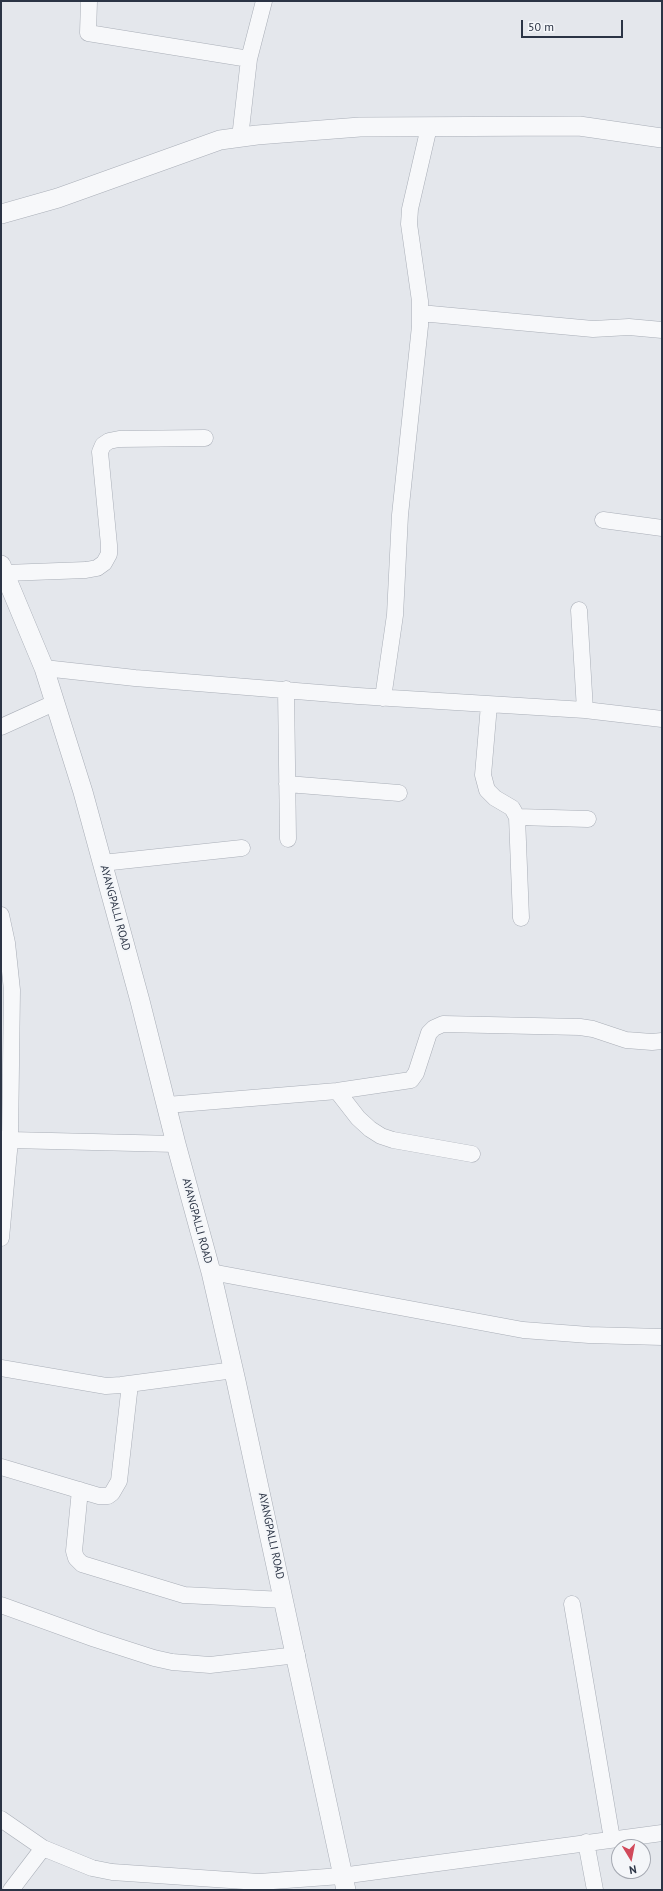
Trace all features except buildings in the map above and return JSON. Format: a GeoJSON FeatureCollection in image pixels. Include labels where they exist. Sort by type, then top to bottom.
{"type":"FeatureCollection","features":[{"type":"Feature","properties":{"kind":"street"},"geometry":{"type":"LineString","coordinates":[[89,1],[88,33],[249,58]]}},
{"type":"Feature","properties":{"kind":"street"},"geometry":{"type":"LineString","coordinates":[[240,138],[249,58],[264,1]]}},
{"type":"Feature","properties":{"kind":"street"},"geometry":{"type":"LineString","coordinates":[[1,214],[58,198],[220,140],[338,128],[579,126],[662,138]]}},
{"type":"Feature","properties":{"kind":"street"},"geometry":{"type":"LineString","coordinates":[[383,698],[394,615],[400,515],[417,362],[420,313],[409,224],[410,209],[429,127]]}},
{"type":"Feature","properties":{"kind":"street"},"geometry":{"type":"LineString","coordinates":[[420,313],[593,329],[629,327],[662,330]]}},
{"type":"Feature","properties":{"kind":"street"},"geometry":{"type":"LineString","coordinates":[[3,569],[86,570],[97,568],[104,563],[108,554],[109,545],[100,457],[103,445],[109,441],[119,439],[205,438]]}},
{"type":"Feature","properties":{"kind":"street"},"geometry":{"type":"LineString","coordinates":[[603,520],[662,528]]}},
{"type":"Feature","properties":{"kind":"street","name":"AYANGPALLI ROAD"},"geometry":{"type":"LineString","coordinates":[[3,569],[44,668],[83,792],[211,1272],[297,1655],[344,1883]]}},
{"type":"Feature","properties":{"kind":"street"},"geometry":{"type":"LineString","coordinates":[[579,610],[585,710]]}},
{"type":"Feature","properties":{"kind":"street"},"geometry":{"type":"LineString","coordinates":[[44,668],[135,678],[383,698],[585,710],[662,719]]}},
{"type":"Feature","properties":{"kind":"street"},"geometry":{"type":"LineString","coordinates":[[286,689],[288,839]]}},
{"type":"Feature","properties":{"kind":"street"},"geometry":{"type":"LineString","coordinates":[[1,727],[54,703]]}},
{"type":"Feature","properties":{"kind":"street"},"geometry":{"type":"LineString","coordinates":[[489,705],[483,776],[485,786],[490,794],[512,808],[517,817],[520,918]]}},
{"type":"Feature","properties":{"kind":"street"},"geometry":{"type":"LineString","coordinates":[[287,784],[399,793]]}},
{"type":"Feature","properties":{"kind":"street"},"geometry":{"type":"LineString","coordinates":[[517,817],[588,819]]}},
{"type":"Feature","properties":{"kind":"street"},"geometry":{"type":"LineString","coordinates":[[102,863],[242,848]]}},
{"type":"Feature","properties":{"kind":"street"},"geometry":{"type":"LineString","coordinates":[[1,915],[7,944],[12,990],[1,1238]]}},
{"type":"Feature","properties":{"kind":"street"},"geometry":{"type":"LineString","coordinates":[[167,1105],[337,1091],[411,1080],[416,1073],[429,1033],[434,1028],[443,1024],[593,1028],[626,1040],[652,1042],[662,1041]]}},
{"type":"Feature","properties":{"kind":"street"},"geometry":{"type":"LineString","coordinates":[[337,1091],[358,1118],[370,1129],[381,1136],[393,1140],[472,1154]]}},
{"type":"Feature","properties":{"kind":"street"},"geometry":{"type":"LineString","coordinates":[[6,1139],[176,1144]]}},
{"type":"Feature","properties":{"kind":"street"},"geometry":{"type":"LineString","coordinates":[[211,1272],[523,1330],[589,1335],[662,1337]]}},
{"type":"Feature","properties":{"kind":"street"},"geometry":{"type":"LineString","coordinates":[[1,1368],[93,1385],[130,1384],[234,1370]]}},
{"type":"Feature","properties":{"kind":"street"},"geometry":{"type":"LineString","coordinates":[[1,1468],[99,1496],[108,1496],[119,1481],[130,1384]]}},
{"type":"Feature","properties":{"kind":"street"},"geometry":{"type":"LineString","coordinates":[[80,1490],[74,1551],[76,1558],[82,1564],[184,1595],[284,1600]]}},
{"type":"Feature","properties":{"kind":"street"},"geometry":{"type":"LineString","coordinates":[[572,1604],[612,1839],[662,1833]]}},
{"type":"Feature","properties":{"kind":"street"},"geometry":{"type":"LineString","coordinates":[[1,1605],[95,1639],[154,1658],[172,1662],[210,1664],[297,1655]]}},
{"type":"Feature","properties":{"kind":"street"},"geometry":{"type":"LineString","coordinates":[[1,1819],[43,1848],[77,1863],[112,1872],[259,1882],[344,1883],[586,1842],[611,1839]]}},
{"type":"Feature","properties":{"kind":"street"},"geometry":{"type":"LineString","coordinates":[[586,1842],[595,1890]]}},
{"type":"Feature","properties":{"kind":"street"},"geometry":{"type":"LineString","coordinates":[[11,1890],[43,1848]]}}]}
